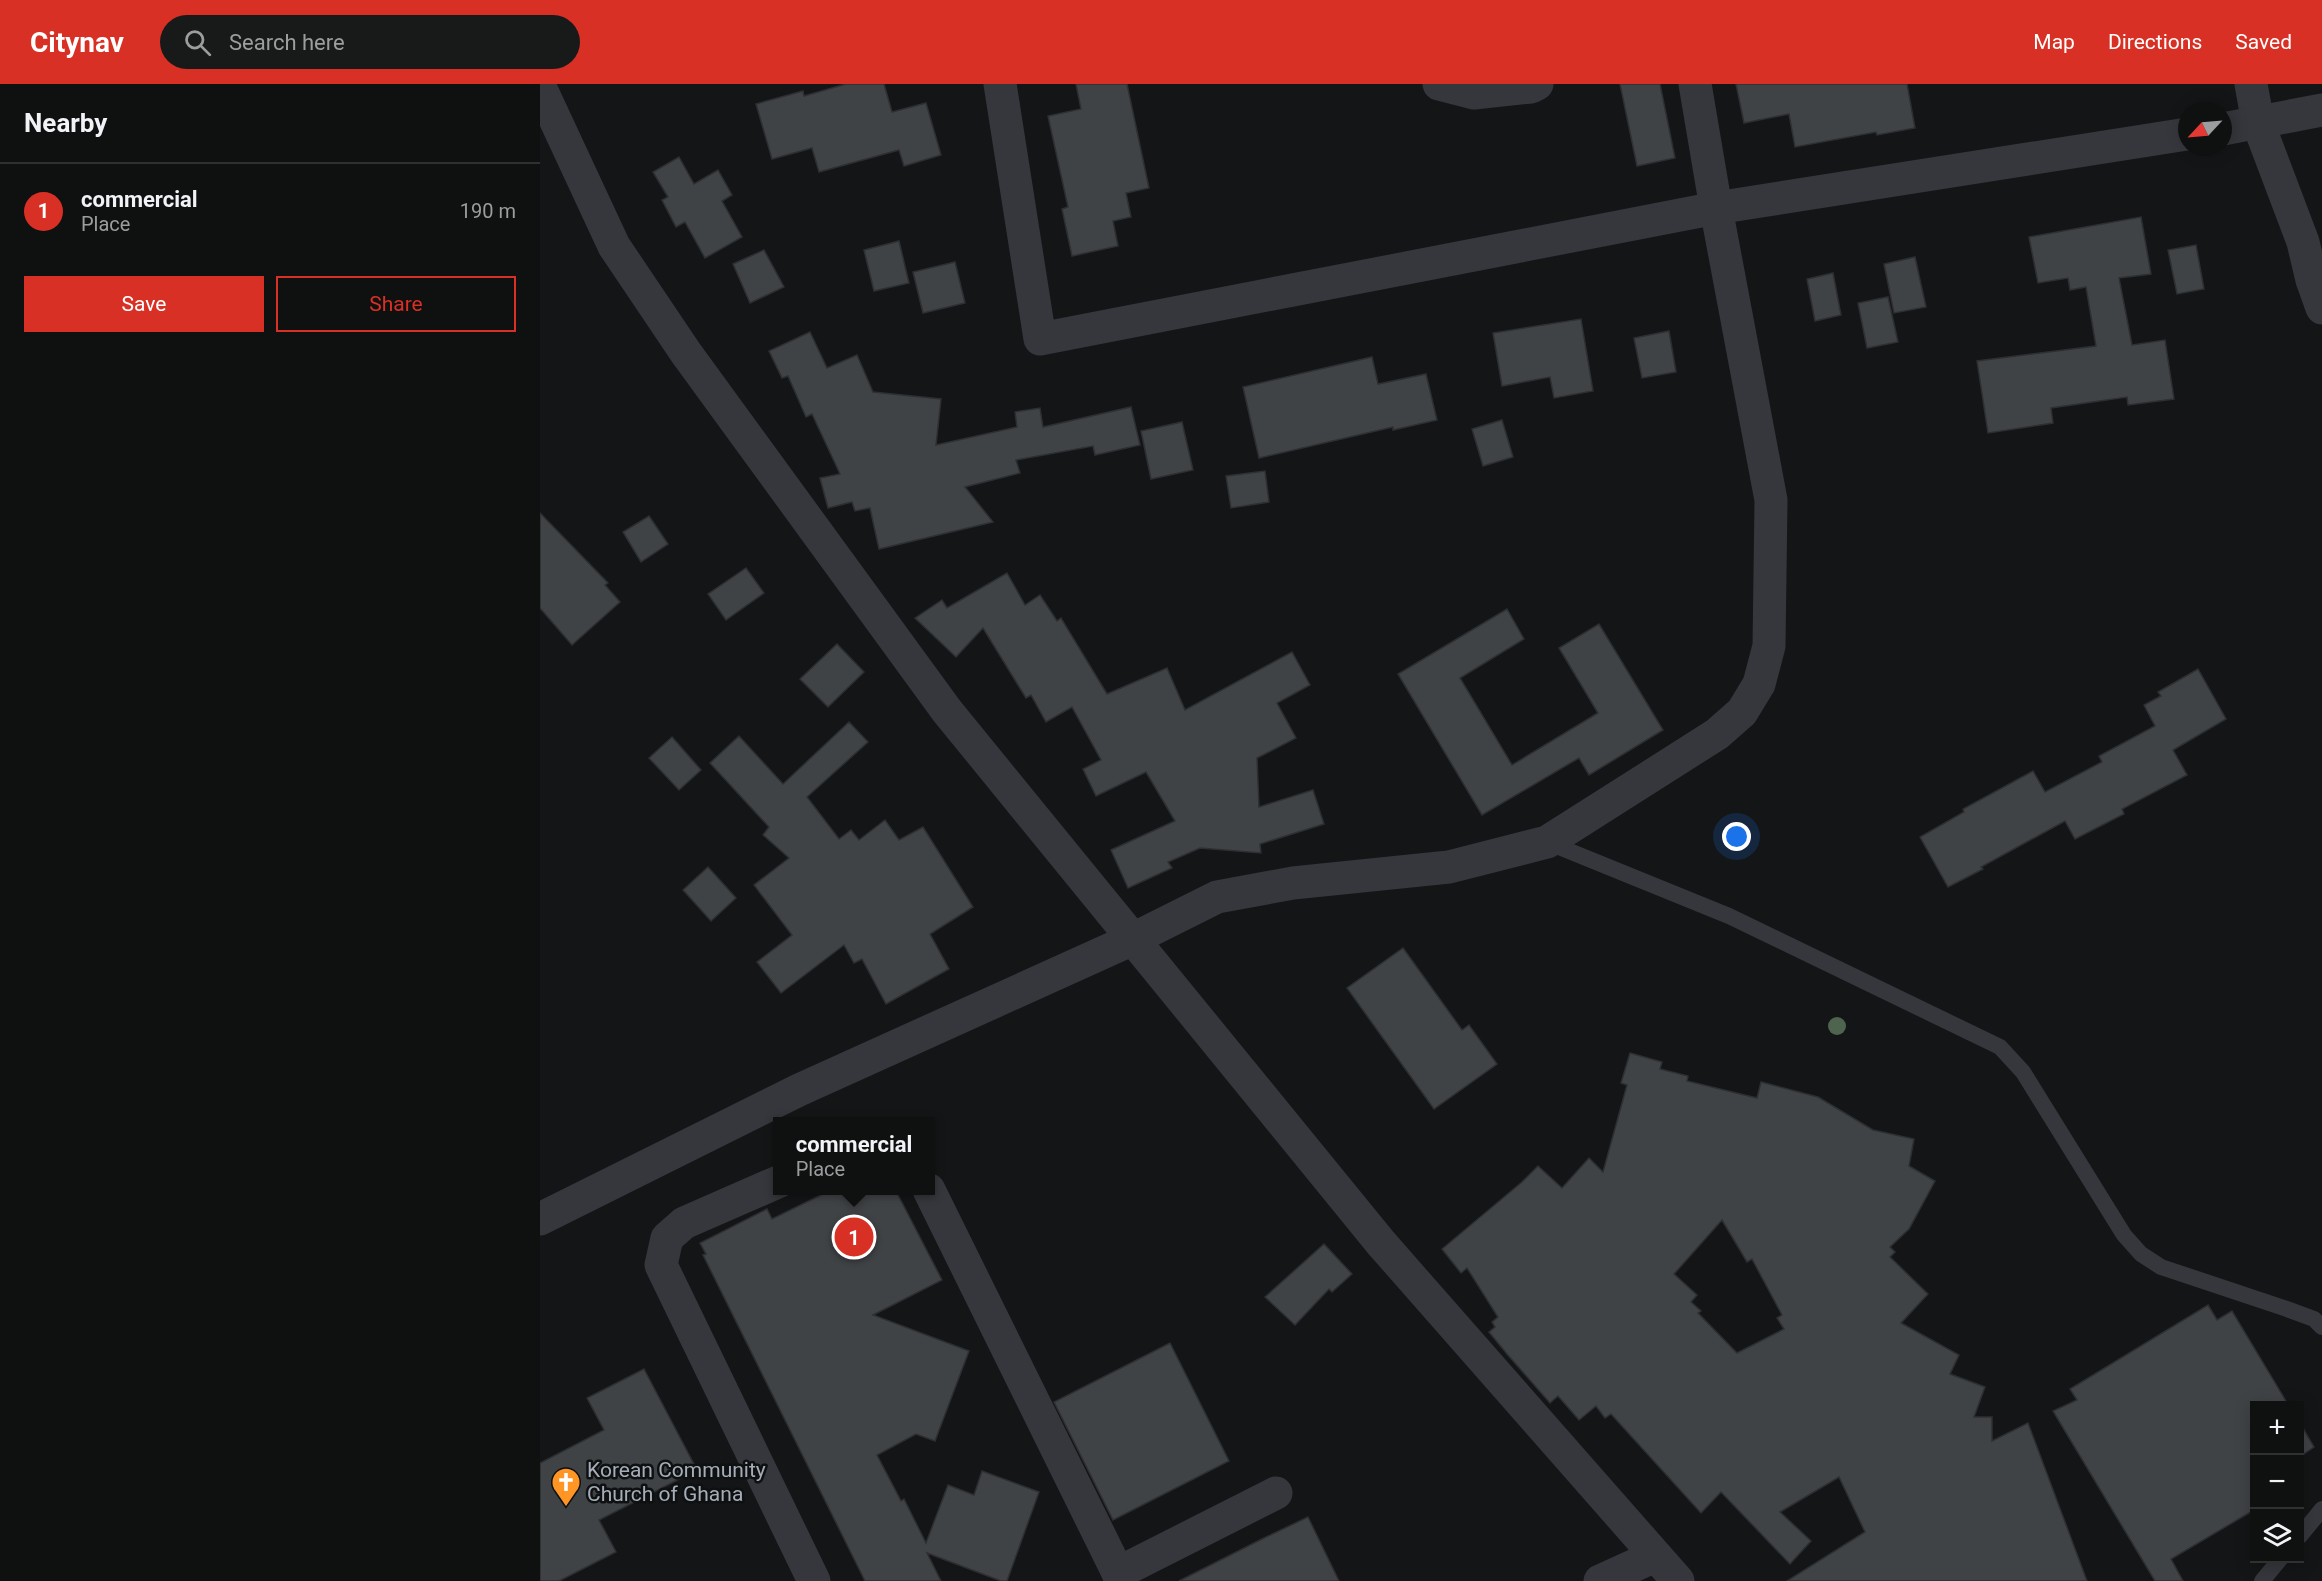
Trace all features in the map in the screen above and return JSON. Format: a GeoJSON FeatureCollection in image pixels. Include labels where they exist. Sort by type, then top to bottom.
{"type":"FeatureCollection","features":[{"type":"Feature","properties":{"kind":"street"},"geometry":{"type":"LineString","coordinates":[[1000,84],[1040,339],[1716,208],[2178,135]]}},
{"type":"Feature","properties":{"kind":"street"},"geometry":{"type":"LineString","coordinates":[[1439,84],[1473,93],[1531,87],[1537,84]]}},
{"type":"Feature","properties":{"kind":"street"},"geometry":{"type":"LineString","coordinates":[[540,1219],[800,1090],[1133,939],[1216,897],[1293,883],[1449,867],[1547,842],[1717,734],[1742,712],[1759,684],[1769,646],[1771,500],[1695,84]]}},
{"type":"Feature","properties":{"kind":"street"},"geometry":{"type":"LineString","coordinates":[[2251,84],[2258,123],[2303,242],[2312,280],[2322,308]]}},
{"type":"Feature","properties":{"kind":"street"},"geometry":{"type":"LineString","coordinates":[[540,87],[614,246],[686,353],[948,711],[1382,1243],[1678,1581]]}},
{"type":"Feature","properties":{"kind":"street"},"geometry":{"type":"LineString","coordinates":[[2232,127],[2322,110]]}},
{"type":"Feature","properties":{"kind":"street"},"geometry":{"type":"LineString","coordinates":[[773,1184],[684,1223],[667,1238],[661,1265],[814,1581]]}},
{"type":"Feature","properties":{"kind":"street"},"geometry":{"type":"LineString","coordinates":[[931,1195],[1120,1577],[1276,1493]]}},
{"type":"Feature","properties":{"kind":"street"},"geometry":{"type":"LineString","coordinates":[[1600,1581],[1655,1556]]}},
{"type":"Feature","properties":{"kind":"lane"},"geometry":{"type":"LineString","coordinates":[[1547,842],[1729,916],[2000,1047],[2023,1072],[2124,1235],[2141,1254],[2162,1267],[2314,1319],[2322,1327]]}},
{"type":"Feature","properties":{"kind":"lane"},"geometry":{"type":"LineString","coordinates":[[2304,1531],[2322,1509]]}},
{"type":"Feature","properties":{"kind":"lane"},"geometry":{"type":"LineString","coordinates":[[2262,1581],[2277,1563]]}},
{"type":"Feature","properties":{"kind":"building"},"geometry":{"type":"Polygon","coordinates":[[[846,84],[884,84],[892,112],[926,103],[941,155],[904,166],[899,150],[819,172],[812,148],[772,159],[756,104],[803,91],[804,96],[846,84]]]}},
{"type":"Feature","properties":{"kind":"building"},"geometry":{"type":"Polygon","coordinates":[[[1076,84],[1127,84],[1149,188],[1126,193],[1131,217],[1113,221],[1118,246],[1072,256],[1062,209],[1068,207],[1048,116],[1081,109],[1076,84]]]}},
{"type":"Feature","properties":{"kind":"building"},"geometry":{"type":"Polygon","coordinates":[[[1620,84],[1660,84],[1675,158],[1637,166],[1620,84]]]}},
{"type":"Feature","properties":{"kind":"building"},"geometry":{"type":"Polygon","coordinates":[[[1736,84],[1907,84],[1915,128],[1877,135],[1876,132],[1795,147],[1789,114],[1744,123],[1736,84]]]}},
{"type":"Feature","properties":{"kind":"building"},"geometry":{"type":"Polygon","coordinates":[[[679,157],[694,184],[718,170],[732,195],[722,201],[742,237],[705,258],[685,222],[676,227],[662,200],[668,197],[653,172],[679,157]]]}},
{"type":"Feature","properties":{"kind":"building"},"geometry":{"type":"Polygon","coordinates":[[[2141,217],[2151,274],[2119,278],[2132,345],[2165,340],[2174,399],[2128,405],[2127,397],[2051,408],[2053,423],[1988,433],[1977,361],[2096,346],[2086,287],[2070,290],[2068,278],[2038,283],[2029,237],[2141,217]]]}},
{"type":"Feature","properties":{"kind":"building"},"geometry":{"type":"Polygon","coordinates":[[[899,241],[909,283],[874,291],[864,250],[899,241]]]}},
{"type":"Feature","properties":{"kind":"building"},"geometry":{"type":"Polygon","coordinates":[[[2196,245],[2204,289],[2177,294],[2168,250],[2196,245]]]}},
{"type":"Feature","properties":{"kind":"building"},"geometry":{"type":"Polygon","coordinates":[[[764,250],[784,287],[750,303],[733,264],[764,250]]]}},
{"type":"Feature","properties":{"kind":"building"},"geometry":{"type":"Polygon","coordinates":[[[1915,257],[1926,307],[1894,313],[1884,264],[1915,257]]]}},
{"type":"Feature","properties":{"kind":"building"},"geometry":{"type":"Polygon","coordinates":[[[955,262],[965,303],[923,313],[913,272],[955,262]]]}},
{"type":"Feature","properties":{"kind":"building"},"geometry":{"type":"Polygon","coordinates":[[[1833,273],[1841,315],[1815,321],[1807,279],[1833,273]]]}},
{"type":"Feature","properties":{"kind":"building"},"geometry":{"type":"Polygon","coordinates":[[[1888,297],[1898,342],[1867,348],[1858,303],[1888,297]]]}},
{"type":"Feature","properties":{"kind":"building"},"geometry":{"type":"Polygon","coordinates":[[[1581,319],[1593,391],[1554,398],[1550,377],[1502,386],[1493,333],[1581,319]]]}},
{"type":"Feature","properties":{"kind":"building"},"geometry":{"type":"Polygon","coordinates":[[[1669,331],[1676,372],[1642,378],[1634,338],[1669,331]]]}},
{"type":"Feature","properties":{"kind":"building"},"geometry":{"type":"Polygon","coordinates":[[[810,332],[827,368],[857,355],[873,392],[941,399],[936,445],[1017,427],[1015,412],[1040,408],[1043,427],[1131,407],[1140,445],[1095,455],[1093,446],[1016,460],[1020,473],[965,487],[993,522],[879,549],[870,508],[855,511],[852,502],[828,508],[820,478],[840,474],[812,414],[806,417],[788,376],[782,378],[769,351],[810,332]]]}},
{"type":"Feature","properties":{"kind":"building"},"geometry":{"type":"Polygon","coordinates":[[[1372,357],[1378,384],[1426,374],[1437,420],[1393,430],[1393,427],[1259,458],[1243,387],[1372,357]]]}},
{"type":"Feature","properties":{"kind":"building"},"geometry":{"type":"Polygon","coordinates":[[[1502,420],[1513,457],[1483,466],[1472,429],[1502,420]]]}},
{"type":"Feature","properties":{"kind":"building"},"geometry":{"type":"Polygon","coordinates":[[[1182,422],[1193,470],[1151,479],[1141,431],[1182,422]]]}},
{"type":"Feature","properties":{"kind":"building"},"geometry":{"type":"Polygon","coordinates":[[[1265,471],[1269,502],[1231,508],[1226,476],[1265,471]]]}},
{"type":"Feature","properties":{"kind":"building"},"geometry":{"type":"Polygon","coordinates":[[[540,513],[608,583],[605,585],[620,602],[572,645],[540,608],[540,513]]]}},
{"type":"Feature","properties":{"kind":"building"},"geometry":{"type":"Polygon","coordinates":[[[649,516],[668,544],[641,562],[623,532],[649,516]]]}},
{"type":"Feature","properties":{"kind":"building"},"geometry":{"type":"Polygon","coordinates":[[[746,568],[764,593],[726,620],[708,594],[746,568]]]}},
{"type":"Feature","properties":{"kind":"building"},"geometry":{"type":"Polygon","coordinates":[[[1007,573],[1025,605],[1040,595],[1057,621],[1061,618],[1107,694],[1167,668],[1185,710],[1292,652],[1310,685],[1277,703],[1296,738],[1257,758],[1259,807],[1313,790],[1324,824],[1260,844],[1261,853],[1200,848],[1168,862],[1172,868],[1128,888],[1111,850],[1175,821],[1146,772],[1096,796],[1083,769],[1101,760],[1072,707],[1046,722],[1031,695],[1026,698],[983,628],[956,657],[915,618],[942,600],[947,608],[1007,573]]]}},
{"type":"Feature","properties":{"kind":"building"},"geometry":{"type":"Polygon","coordinates":[[[1507,609],[1524,639],[1460,678],[1512,765],[1598,713],[1559,648],[1599,624],[1663,730],[1589,775],[1579,758],[1482,815],[1398,674],[1507,609]]]}},
{"type":"Feature","properties":{"kind":"building"},"geometry":{"type":"Polygon","coordinates":[[[837,644],[864,672],[828,707],[800,679],[837,644]]]}},
{"type":"Feature","properties":{"kind":"building"},"geometry":{"type":"Polygon","coordinates":[[[2198,669],[2226,719],[2173,750],[2187,775],[2122,809],[2124,814],[2075,839],[2065,821],[1948,887],[1920,837],[1964,812],[1963,809],[2033,771],[2045,792],[2102,762],[2099,756],[2155,726],[2144,705],[2161,696],[2158,692],[2198,669]]]}},
{"type":"Feature","properties":{"kind":"building"},"geometry":{"type":"Polygon","coordinates":[[[849,722],[868,742],[807,797],[839,839],[851,830],[859,840],[885,820],[899,840],[923,827],[973,907],[930,934],[949,969],[886,1004],[862,959],[854,963],[844,945],[781,993],[757,962],[792,935],[754,885],[789,858],[763,835],[769,827],[710,763],[739,736],[783,784],[849,722]]]}},
{"type":"Feature","properties":{"kind":"building"},"geometry":{"type":"Polygon","coordinates":[[[672,737],[701,770],[679,790],[649,758],[672,737]]]}},
{"type":"Feature","properties":{"kind":"building"},"geometry":{"type":"Polygon","coordinates":[[[708,867],[736,898],[711,921],[683,890],[708,867]]]}},
{"type":"Feature","properties":{"kind":"building"},"geometry":{"type":"Polygon","coordinates":[[[1403,948],[1462,1030],[1469,1025],[1497,1064],[1434,1109],[1347,988],[1403,948]]]}},
{"type":"Feature","properties":{"kind":"building"},"geometry":{"type":"Polygon","coordinates":[[[1630,1053],[1662,1062],[1660,1069],[1688,1076],[1687,1081],[1757,1098],[1761,1082],[1818,1097],[1873,1130],[1914,1139],[1909,1166],[1935,1181],[1909,1229],[1890,1247],[1895,1252],[1890,1257],[1928,1294],[1901,1323],[1959,1355],[1950,1374],[1985,1387],[1974,1417],[1992,1417],[1992,1441],[2028,1423],[2087,1581],[1787,1581],[1865,1532],[1839,1477],[1780,1512],[1811,1541],[1790,1564],[1721,1492],[1701,1513],[1611,1414],[1605,1418],[1596,1406],[1579,1420],[1558,1396],[1550,1403],[1489,1332],[1495,1327],[1492,1322],[1498,1317],[1467,1268],[1461,1273],[1442,1249],[1538,1166],[1562,1188],[1589,1158],[1603,1172],[1627,1085],[1621,1083],[1630,1053]],[[1722,1220],[1674,1274],[1697,1295],[1691,1302],[1701,1311],[1698,1313],[1737,1353],[1784,1329],[1777,1318],[1782,1315],[1752,1259],[1747,1262],[1722,1220]]]}},
{"type":"Feature","properties":{"kind":"building"},"geometry":{"type":"Polygon","coordinates":[[[821,1195],[898,1195],[942,1280],[873,1315],[969,1351],[935,1441],[916,1434],[877,1455],[901,1501],[904,1499],[926,1543],[948,1485],[974,1495],[982,1471],[1039,1492],[1007,1581],[1001,1581],[927,1553],[941,1581],[865,1581],[703,1255],[706,1254],[700,1243],[767,1209],[772,1219],[821,1195]]]}},
{"type":"Feature","properties":{"kind":"building"},"geometry":{"type":"Polygon","coordinates":[[[1324,1244],[1352,1274],[1332,1292],[1329,1289],[1295,1325],[1265,1297],[1324,1244]]]}},
{"type":"Feature","properties":{"kind":"building"},"geometry":{"type":"Polygon","coordinates":[[[2208,1305],[2217,1320],[2232,1311],[2286,1401],[2250,1401],[2250,1512],[2171,1559],[2183,1581],[2155,1581],[2053,1411],[2077,1400],[2070,1389],[2208,1305]]]}},
{"type":"Feature","properties":{"kind":"building"},"geometry":{"type":"Polygon","coordinates":[[[1170,1343],[1229,1461],[1113,1520],[1054,1402],[1170,1343]]]}},
{"type":"Feature","properties":{"kind":"building"},"geometry":{"type":"Polygon","coordinates":[[[644,1369],[697,1470],[599,1520],[616,1552],[559,1581],[540,1581],[540,1463],[604,1430],[587,1398],[644,1369]]]}},
{"type":"Feature","properties":{"kind":"building"},"geometry":{"type":"Polygon","coordinates":[[[2304,1430],[2314,1447],[2304,1454],[2304,1430]]]}},
{"type":"Feature","properties":{"kind":"building"},"geometry":{"type":"Polygon","coordinates":[[[1308,1517],[1339,1581],[1179,1581],[1262,1539],[1308,1517]]]}},
{"type":"Feature","properties":{"kind":"place","name":"commercial"},"geometry":{"type":"Point","coordinates":[854,1237]}},
{"type":"Feature","properties":{"kind":"place","name":"Korean Community Church of Ghana"},"geometry":{"type":"Point","coordinates":[566,1508]}}]}
